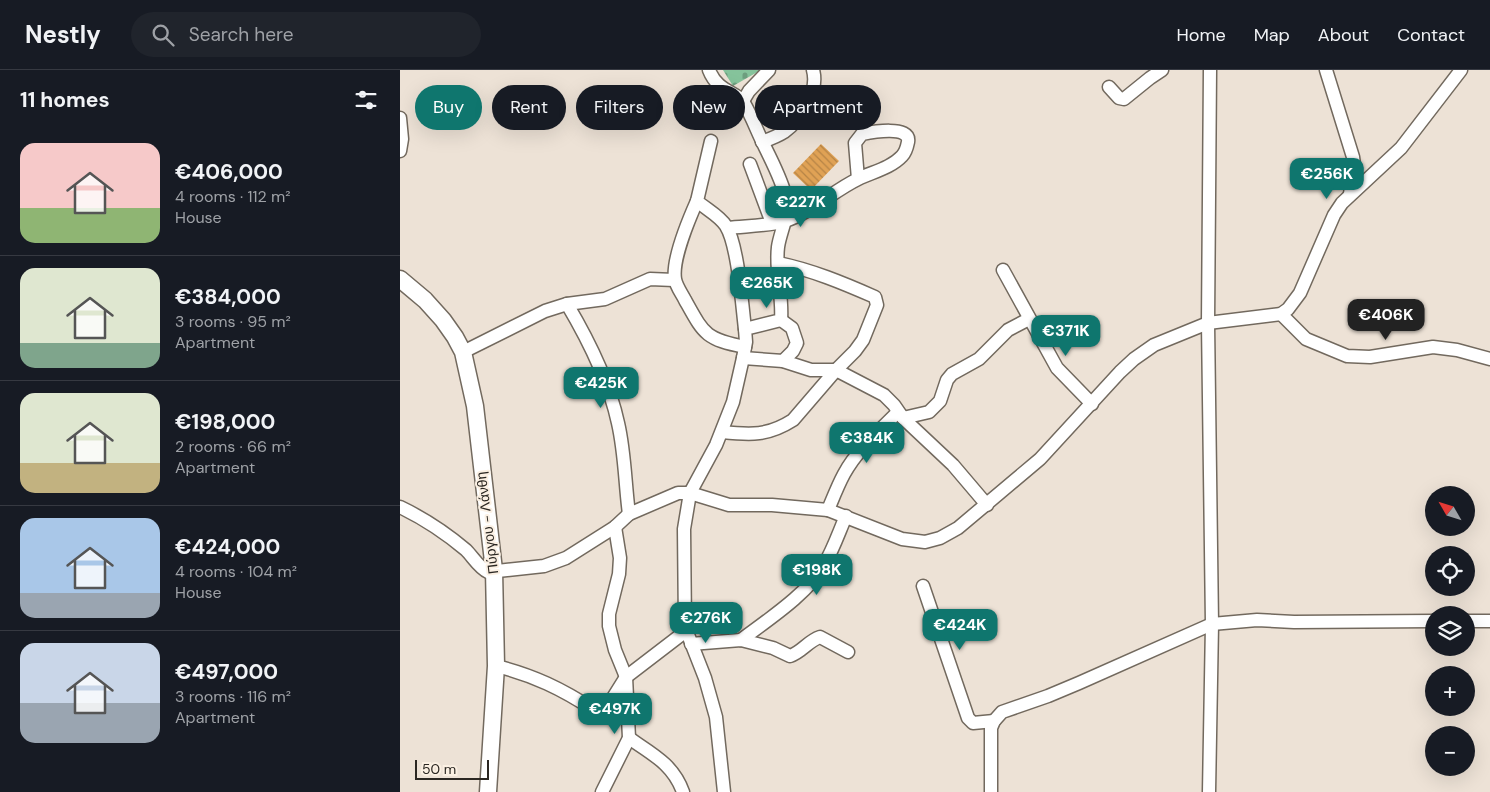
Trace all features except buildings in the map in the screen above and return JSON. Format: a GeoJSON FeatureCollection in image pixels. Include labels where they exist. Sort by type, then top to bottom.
{"type":"FeatureCollection","features":[{"type":"Feature","properties":{"kind":"main road","name":"Πύργου - Λάνθη"},"geometry":{"type":"LineString","coordinates":[[400,279],[425,300],[455,337],[463,352],[474,406],[494,570],[496,666],[488,792]]}},
{"type":"Feature","properties":{"kind":"street"},"geometry":{"type":"LineString","coordinates":[[709,70],[718,85]]}},
{"type":"Feature","properties":{"kind":"street"},"geometry":{"type":"LineString","coordinates":[[745,97],[769,70]]}},
{"type":"Feature","properties":{"kind":"street"},"geometry":{"type":"LineString","coordinates":[[762,142],[786,131],[809,102],[815,86],[813,70]]}},
{"type":"Feature","properties":{"kind":"street"},"geometry":{"type":"LineString","coordinates":[[1109,87],[1120,98],[1124,99],[1162,70]]}},
{"type":"Feature","properties":{"kind":"street"},"geometry":{"type":"LineString","coordinates":[[1209,70],[1208,323],[1212,624],[1209,792]]}},
{"type":"Feature","properties":{"kind":"street"},"geometry":{"type":"LineString","coordinates":[[1326,70],[1353,156],[1354,165],[1350,194]]}},
{"type":"Feature","properties":{"kind":"street"},"geometry":{"type":"LineString","coordinates":[[400,507],[429,524],[465,550],[485,571],[527,568],[554,562],[581,550],[615,527],[629,514],[678,493],[690,493],[729,505],[772,505],[828,510],[902,539],[925,542],[940,538],[958,528],[1040,459],[1134,358],[1154,345],[1208,323],[1281,314],[1288,309],[1300,293],[1334,214],[1350,194],[1375,174],[1401,148],[1461,70]]}},
{"type":"Feature","properties":{"kind":"street"},"geometry":{"type":"LineString","coordinates":[[745,104],[786,198],[787,206],[778,222]]}},
{"type":"Feature","properties":{"kind":"street"},"geometry":{"type":"LineString","coordinates":[[400,118],[402,139],[400,151]]}},
{"type":"Feature","properties":{"kind":"street"},"geometry":{"type":"LineString","coordinates":[[728,228],[778,222],[817,205],[858,179],[903,156],[906,150],[907,135],[902,132],[882,131],[862,134],[855,143],[858,179]]}},
{"type":"Feature","properties":{"kind":"street"},"geometry":{"type":"LineString","coordinates":[[711,141],[697,201],[684,234],[676,262],[674,280],[706,334],[744,353],[783,361],[811,370],[836,370],[884,395],[900,415],[954,465],[987,505]]}},
{"type":"Feature","properties":{"kind":"street"},"geometry":{"type":"LineString","coordinates":[[750,164],[778,222],[778,263],[782,302],[781,320]]}},
{"type":"Feature","properties":{"kind":"street"},"geometry":{"type":"LineString","coordinates":[[697,201],[728,228],[733,245],[745,329],[744,353],[735,395],[722,432],[705,468],[690,493],[684,529],[684,617],[686,631],[705,678],[716,717],[724,792]]}},
{"type":"Feature","properties":{"kind":"street"},"geometry":{"type":"LineString","coordinates":[[722,432],[752,435],[766,433],[785,426],[800,414],[836,370],[855,351],[862,340],[877,305],[877,299],[836,280],[806,269],[778,263]]}},
{"type":"Feature","properties":{"kind":"street"},"geometry":{"type":"LineString","coordinates":[[1003,270],[1028,319],[1057,368],[1068,382],[1092,404]]}},
{"type":"Feature","properties":{"kind":"street"},"geometry":{"type":"LineString","coordinates":[[463,352],[527,319],[567,304],[605,299],[650,278],[674,280]]}},
{"type":"Feature","properties":{"kind":"street"},"geometry":{"type":"LineString","coordinates":[[567,304],[588,341],[614,404],[622,442],[629,514]]}},
{"type":"Feature","properties":{"kind":"street"},"geometry":{"type":"LineString","coordinates":[[1281,314],[1306,339],[1347,356],[1370,357],[1433,347],[1450,349],[1490,359]]}},
{"type":"Feature","properties":{"kind":"street"},"geometry":{"type":"LineString","coordinates":[[828,510],[843,475],[859,452],[900,415],[929,412],[933,409],[940,401],[947,380],[952,374],[979,360],[1008,330],[1028,319]]}},
{"type":"Feature","properties":{"kind":"street"},"geometry":{"type":"LineString","coordinates":[[745,329],[781,320]]}},
{"type":"Feature","properties":{"kind":"street"},"geometry":{"type":"LineString","coordinates":[[781,320],[792,328],[797,343],[793,351],[783,361]]}},
{"type":"Feature","properties":{"kind":"street"},"geometry":{"type":"LineString","coordinates":[[741,640],[794,599],[816,578],[824,566],[846,516]]}},
{"type":"Feature","properties":{"kind":"street"},"geometry":{"type":"LineString","coordinates":[[602,792],[629,738],[626,677],[615,650],[609,626],[609,614],[620,558],[615,527]]}},
{"type":"Feature","properties":{"kind":"street"},"geometry":{"type":"LineString","coordinates":[[924,586],[968,718],[973,723],[994,722]]}},
{"type":"Feature","properties":{"kind":"street"},"geometry":{"type":"LineString","coordinates":[[991,792],[990,743],[992,728],[1002,712],[1055,693],[1212,624],[1256,620],[1294,622],[1425,621]]}},
{"type":"Feature","properties":{"kind":"street"},"geometry":{"type":"LineString","coordinates":[[1475,621],[1490,621]]}},
{"type":"Feature","properties":{"kind":"street"},"geometry":{"type":"LineString","coordinates":[[496,666],[522,672],[550,684],[594,710],[599,711],[611,701],[626,677],[686,631]]}},
{"type":"Feature","properties":{"kind":"street"},"geometry":{"type":"LineString","coordinates":[[692,644],[741,640],[772,648],[790,656],[796,654],[812,640],[820,637],[848,652]]}},
{"type":"Feature","properties":{"kind":"street"},"geometry":{"type":"LineString","coordinates":[[629,738],[661,760],[679,780],[683,792]]}},
{"type":"Feature","properties":{"kind":"green space"},"geometry":{"type":"Polygon","coordinates":[[[723,70],[761,70],[735,85],[732,85],[723,70]]]}}]}
